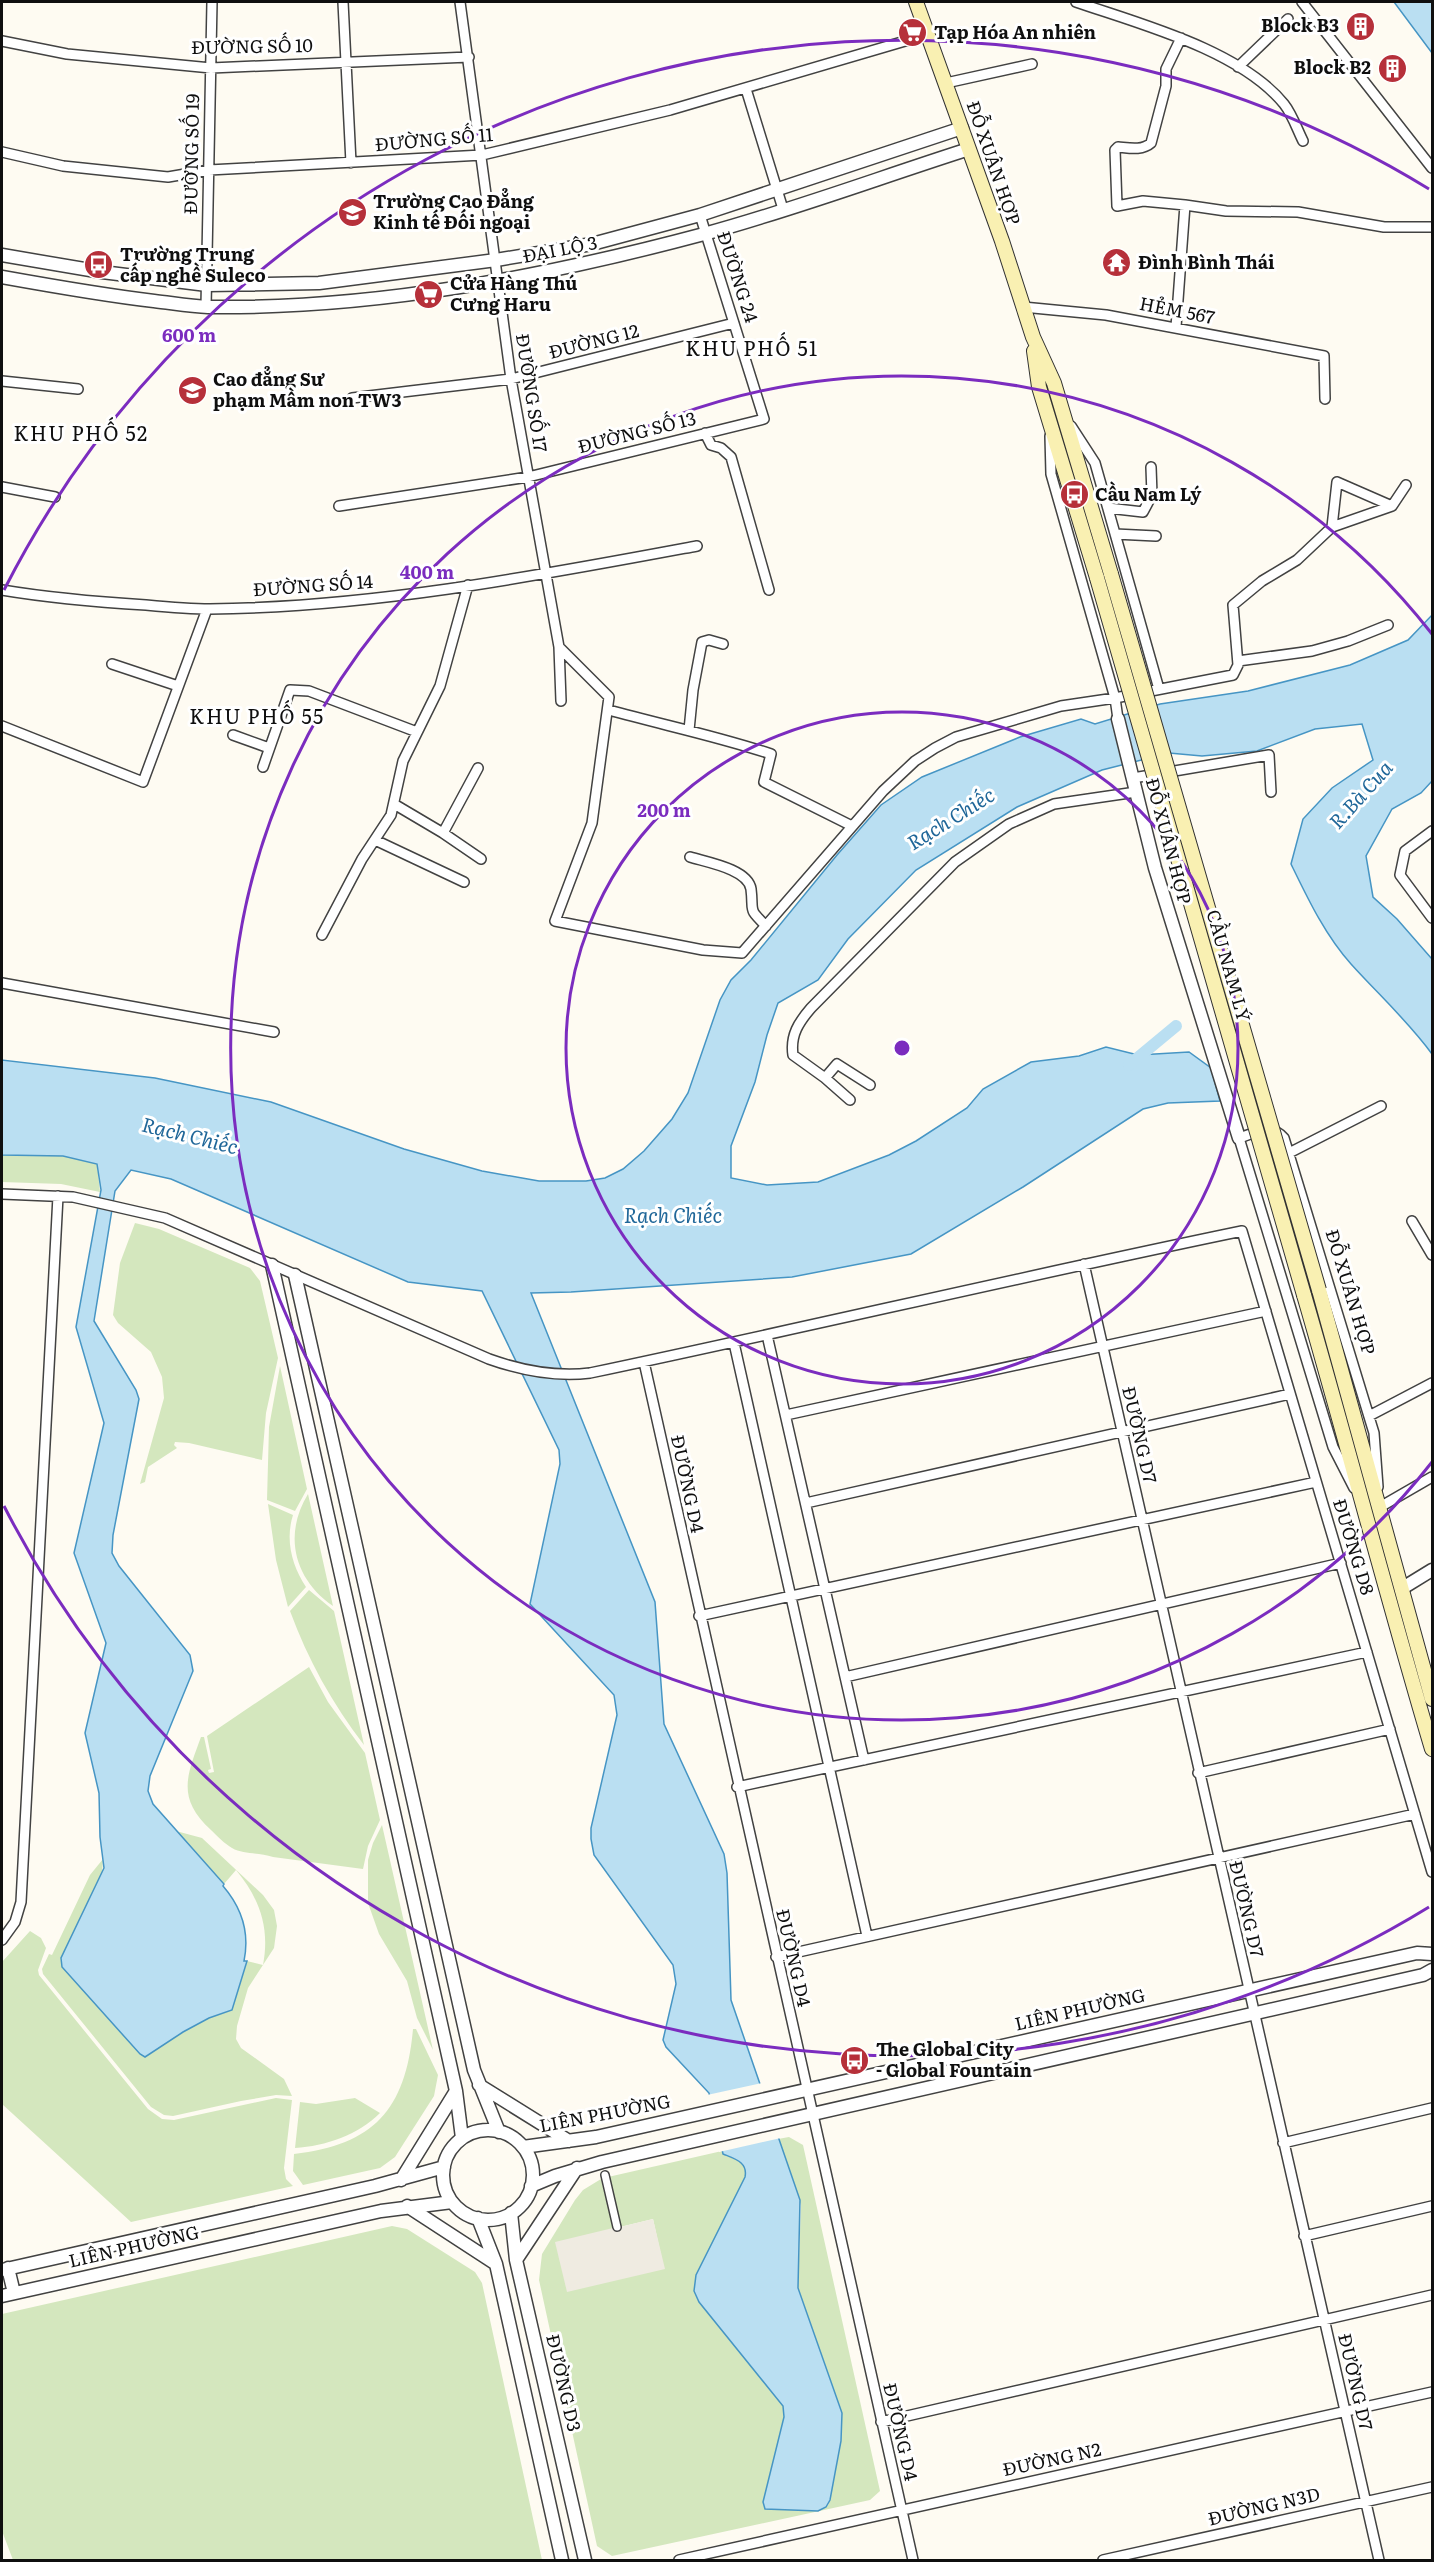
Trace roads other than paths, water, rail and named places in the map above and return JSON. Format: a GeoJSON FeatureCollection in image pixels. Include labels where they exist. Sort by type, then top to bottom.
{"type":"FeatureCollection","features":[{"type":"Feature","properties":{"kind":"main road","name":"ĐỖ XUÂN HỢP"},"geometry":{"type":"LineString","coordinates":[[916,2],[962,128],[1033,337],[1054,383],[1111,574]]}},
{"type":"Feature","properties":{"kind":"main road","name":"ĐỖ XUÂN HỢP"},"geometry":{"type":"LineString","coordinates":[[1033,337],[1039,387],[1097,578]]}},
{"type":"Feature","properties":{"kind":"main road","name":"CẦU NAM LÝ"},"geometry":{"type":"LineString","coordinates":[[1111,574],[1319,1290]]}},
{"type":"Feature","properties":{"kind":"main road","name":"CẦU NAM LÝ"},"geometry":{"type":"LineString","coordinates":[[1097,578],[1305,1295]]}},
{"type":"Feature","properties":{"kind":"main road","name":"ĐỖ XUÂN HỢP"},"geometry":{"type":"LineString","coordinates":[[1319,1290],[1432,1699]]}},
{"type":"Feature","properties":{"kind":"main road","name":"ĐỖ XUÂN HỢP"},"geometry":{"type":"LineString","coordinates":[[1305,1295],[1386,1594],[1432,1749]]}},
{"type":"Feature","properties":{"kind":"main road"},"geometry":{"type":"LineString","coordinates":[[1386,1594],[1401,1589]]}},
{"type":"Feature","properties":{"kind":"street","name":"ĐƯỜNG SỐ 19"},"geometry":{"type":"LineString","coordinates":[[206,307],[212,2]]}},
{"type":"Feature","properties":{"kind":"street"},"geometry":{"type":"LineString","coordinates":[[343,2],[351,163]]}},
{"type":"Feature","properties":{"kind":"street","name":"ĐƯỜNG SỐ 17"},"geometry":{"type":"LineString","coordinates":[[460,2],[511,379],[559,647],[561,701]]}},
{"type":"Feature","properties":{"kind":"street"},"geometry":{"type":"LineString","coordinates":[[1076,2],[1181,38],[1251,74],[1285,105],[1303,141]]}},
{"type":"Feature","properties":{"kind":"street"},"geometry":{"type":"LineString","coordinates":[[1302,2],[1432,168]]}},
{"type":"Feature","properties":{"kind":"street"},"geometry":{"type":"LineString","coordinates":[[1238,67],[1288,19]]}},
{"type":"Feature","properties":{"kind":"street","name":"ĐƯỜNG SỐ 11"},"geometry":{"type":"LineString","coordinates":[[2,152],[63,166],[168,177],[209,170],[482,155],[670,110],[929,34]]}},
{"type":"Feature","properties":{"kind":"street"},"geometry":{"type":"LineString","coordinates":[[1181,38],[1166,69],[1166,86],[1151,143],[1137,149],[1118,147],[1115,150],[1117,206],[1143,201],[1226,211],[1298,212],[1333,216],[1384,227],[1432,227]]}},
{"type":"Feature","properties":{"kind":"street","name":"ĐƯỜNG SỐ 10"},"geometry":{"type":"LineString","coordinates":[[2,41],[67,54],[211,68],[469,57]]}},
{"type":"Feature","properties":{"kind":"street"},"geometry":{"type":"LineString","coordinates":[[946,83],[1032,64]]}},
{"type":"Feature","properties":{"kind":"street"},"geometry":{"type":"LineString","coordinates":[[746,89],[783,209]]}},
{"type":"Feature","properties":{"kind":"street","name":"ĐẠI LỘ 3"},"geometry":{"type":"LineString","coordinates":[[2,255],[102,272],[207,285],[319,283],[496,260],[592,244],[700,215],[962,128]]}},
{"type":"Feature","properties":{"kind":"street","name":"ĐẠI LỘ 3"},"geometry":{"type":"LineString","coordinates":[[2,277],[99,294],[206,307],[321,303],[499,281],[612,258],[706,234],[969,149]]}},
{"type":"Feature","properties":{"kind":"street"},"geometry":{"type":"LineString","coordinates":[[1176,327],[1185,205]]}},
{"type":"Feature","properties":{"kind":"street","name":"ĐƯỜNG 24"},"geometry":{"type":"LineString","coordinates":[[700,215],[764,418]]}},
{"type":"Feature","properties":{"kind":"street","name":"HẺM 567"},"geometry":{"type":"LineString","coordinates":[[1023,307],[1106,315],[1324,356],[1325,399]]}},
{"type":"Feature","properties":{"kind":"street","name":"ĐƯỜNG 12"},"geometry":{"type":"LineString","coordinates":[[352,398],[511,379],[734,323]]}},
{"type":"Feature","properties":{"kind":"street"},"geometry":{"type":"LineString","coordinates":[[2,381],[78,389]]}},
{"type":"Feature","properties":{"kind":"street","name":"ĐỖ XUÂN HỢP"},"geometry":{"type":"LineString","coordinates":[[1065,417],[1095,463],[1159,689]]}},
{"type":"Feature","properties":{"kind":"street","name":"ĐƯỜNG SỐ 13"},"geometry":{"type":"LineString","coordinates":[[339,506],[528,477],[764,418]]}},
{"type":"Feature","properties":{"kind":"street","name":"ĐỖ XUÂN HỢP"},"geometry":{"type":"LineString","coordinates":[[1050,422],[1051,474],[1115,698],[1118,719],[1155,868],[1333,1448],[1364,1509]]}},
{"type":"Feature","properties":{"kind":"street"},"geometry":{"type":"LineString","coordinates":[[705,433],[711,445],[721,448],[731,457],[769,590]]}},
{"type":"Feature","properties":{"kind":"street"},"geometry":{"type":"LineString","coordinates":[[1108,508],[1143,512],[1152,495],[1151,467]]}},
{"type":"Feature","properties":{"kind":"street"},"geometry":{"type":"LineString","coordinates":[[1332,527],[1337,482],[1392,506]]}},
{"type":"Feature","properties":{"kind":"street"},"geometry":{"type":"LineString","coordinates":[[559,647],[609,697],[609,710],[592,823],[555,921],[702,950],[742,953],[899,775],[935,747],[956,737],[1061,706],[1233,675],[1238,661],[1233,605],[1262,581],[1297,560],[1332,527],[1392,506],[1406,485]]}},
{"type":"Feature","properties":{"kind":"street"},"geometry":{"type":"LineString","coordinates":[[2,487],[55,497]]}},
{"type":"Feature","properties":{"kind":"street"},"geometry":{"type":"LineString","coordinates":[[1115,534],[1156,536]]}},
{"type":"Feature","properties":{"kind":"street","name":"ĐƯỜNG SỐ 14"},"geometry":{"type":"LineString","coordinates":[[2,590],[58,600],[207,609],[310,605],[545,574],[697,546]]}},
{"type":"Feature","properties":{"kind":"street"},"geometry":{"type":"LineString","coordinates":[[322,935],[375,840],[392,815],[403,760],[440,686],[468,585]]}},
{"type":"Feature","properties":{"kind":"street"},"geometry":{"type":"LineString","coordinates":[[2,726],[143,782],[207,609]]}},
{"type":"Feature","properties":{"kind":"street"},"geometry":{"type":"LineString","coordinates":[[1238,661],[1312,651],[1348,641],[1388,625]]}},
{"type":"Feature","properties":{"kind":"street"},"geometry":{"type":"LineString","coordinates":[[689,730],[693,690],[702,642],[709,640],[723,644]]}},
{"type":"Feature","properties":{"kind":"street"},"geometry":{"type":"LineString","coordinates":[[112,664],[178,686]]}},
{"type":"Feature","properties":{"kind":"street"},"geometry":{"type":"LineString","coordinates":[[263,767],[290,690],[309,691],[417,732]]}},
{"type":"Feature","properties":{"kind":"street"},"geometry":{"type":"LineString","coordinates":[[609,710],[719,736],[771,754],[764,782],[852,826]]}},
{"type":"Feature","properties":{"kind":"street"},"geometry":{"type":"LineString","coordinates":[[233,735],[269,748]]}},
{"type":"Feature","properties":{"kind":"street"},"geometry":{"type":"LineString","coordinates":[[1133,778],[1269,754],[1271,792]]}},
{"type":"Feature","properties":{"kind":"street"},"geometry":{"type":"LineString","coordinates":[[443,833],[478,768]]}},
{"type":"Feature","properties":{"kind":"street"},"geometry":{"type":"LineString","coordinates":[[850,1100],[793,1054],[793,1037],[801,1020],[955,862],[1009,824],[1054,804],[1136,792]]}},
{"type":"Feature","properties":{"kind":"street"},"geometry":{"type":"LineString","coordinates":[[394,804],[481,859]]}},
{"type":"Feature","properties":{"kind":"street"},"geometry":{"type":"LineString","coordinates":[[1432,831],[1405,851],[1400,875],[1432,918]]}},
{"type":"Feature","properties":{"kind":"street"},"geometry":{"type":"LineString","coordinates":[[375,840],[464,882]]}},
{"type":"Feature","properties":{"kind":"street"},"geometry":{"type":"LineString","coordinates":[[690,857],[740,874],[748,882],[753,913],[766,926]]}},
{"type":"Feature","properties":{"kind":"street"},"geometry":{"type":"LineString","coordinates":[[2,983],[274,1032]]}},
{"type":"Feature","properties":{"kind":"street"},"geometry":{"type":"LineString","coordinates":[[825,1078],[837,1064],[870,1085]]}},
{"type":"Feature","properties":{"kind":"street"},"geometry":{"type":"LineString","coordinates":[[1289,1153],[1381,1106]]}},
{"type":"Feature","properties":{"kind":"street","name":"ĐỖ XUÂN HỢP"},"geometry":{"type":"LineString","coordinates":[[1239,1138],[1272,1129],[1278,1131],[1284,1138],[1374,1433],[1380,1507]]}},
{"type":"Feature","properties":{"kind":"street"},"geometry":{"type":"LineString","coordinates":[[2,1194],[58,1196],[92,1201],[165,1218],[489,1359],[512,1366],[568,1375],[590,1373],[734,1343],[1084,1264]]}},
{"type":"Feature","properties":{"kind":"street"},"geometry":{"type":"LineString","coordinates":[[2,1940],[15,1922],[21,1902],[58,1196]]}},
{"type":"Feature","properties":{"kind":"street"},"geometry":{"type":"LineString","coordinates":[[1412,1221],[1432,1255]]}},
{"type":"Feature","properties":{"kind":"street","name":"ĐƯỜNG D8"},"geometry":{"type":"LineString","coordinates":[[1084,1264],[1242,1231],[1432,1872]]}},
{"type":"Feature","properties":{"kind":"street"},"geometry":{"type":"LineString","coordinates":[[272,1264],[456,2091],[462,2138]]}},
{"type":"Feature","properties":{"kind":"street","name":"ĐƯỜNG D7"},"geometry":{"type":"LineString","coordinates":[[1084,1264],[1198,1773],[1379,2560]]}},
{"type":"Feature","properties":{"kind":"street"},"geometry":{"type":"LineString","coordinates":[[295,1275],[460,2011],[478,2085],[499,2132],[477,2131],[462,2138],[450,2151],[444,2167],[445,2185],[452,2202],[462,2211],[478,2218],[496,2218],[512,2213],[524,2201],[531,2186],[577,2168],[1423,1976],[1432,1970]]}},
{"type":"Feature","properties":{"kind":"street"},"geometry":{"type":"LineString","coordinates":[[786,1414],[1266,1311]]}},
{"type":"Feature","properties":{"kind":"street"},"geometry":{"type":"LineString","coordinates":[[767,1335],[864,1760]]}},
{"type":"Feature","properties":{"kind":"street"},"geometry":{"type":"LineString","coordinates":[[734,1343],[867,1936]]}},
{"type":"Feature","properties":{"kind":"street","name":"ĐƯỜNG D4"},"geometry":{"type":"LineString","coordinates":[[644,1362],[737,1787],[913,2560]]}},
{"type":"Feature","properties":{"kind":"street"},"geometry":{"type":"LineString","coordinates":[[1369,1416],[1432,1383]]}},
{"type":"Feature","properties":{"kind":"street"},"geometry":{"type":"LineString","coordinates":[[806,1503],[1290,1394]]}},
{"type":"Feature","properties":{"kind":"street"},"geometry":{"type":"LineString","coordinates":[[1380,1507],[1432,1477]]}},
{"type":"Feature","properties":{"kind":"street"},"geometry":{"type":"LineString","coordinates":[[699,1616],[791,1598],[1316,1482]]}},
{"type":"Feature","properties":{"kind":"street"},"geometry":{"type":"LineString","coordinates":[[322,1490],[343,1486]]}},
{"type":"Feature","properties":{"kind":"street"},"geometry":{"type":"LineString","coordinates":[[845,1677],[1341,1563]]}},
{"type":"Feature","properties":{"kind":"street"},"geometry":{"type":"LineString","coordinates":[[1401,1589],[1432,1570]]}},
{"type":"Feature","properties":{"kind":"street"},"geometry":{"type":"LineString","coordinates":[[737,1787],[1367,1652]]}},
{"type":"Feature","properties":{"kind":"street"},"geometry":{"type":"LineString","coordinates":[[1198,1773],[1390,1729]]}},
{"type":"Feature","properties":{"kind":"street"},"geometry":{"type":"LineString","coordinates":[[381,1756],[402,1752]]}},
{"type":"Feature","properties":{"kind":"street"},"geometry":{"type":"LineString","coordinates":[[776,1956],[1415,1814]]}},
{"type":"Feature","properties":{"kind":"street","name":"LIÊN PHƯỜNG"},"geometry":{"type":"LineString","coordinates":[[523,2147],[570,2141],[1418,1953],[1432,1954]]}},
{"type":"Feature","properties":{"kind":"street"},"geometry":{"type":"LineString","coordinates":[[439,2016],[460,2011]]}},
{"type":"Feature","properties":{"kind":"street"},"geometry":{"type":"LineString","coordinates":[[478,2085],[570,2141]]}},
{"type":"Feature","properties":{"kind":"street"},"geometry":{"type":"LineString","coordinates":[[401,2180],[456,2091]]}},
{"type":"Feature","properties":{"kind":"street"},"geometry":{"type":"LineString","coordinates":[[1283,2143],[1432,2108]]}},
{"type":"Feature","properties":{"kind":"street","name":"LIÊN PHƯỜNG"},"geometry":{"type":"LineString","coordinates":[[499,2132],[513,2138],[523,2147],[532,2168],[531,2186]]}},
{"type":"Feature","properties":{"kind":"street","name":"LIÊN PHƯỜNG"},"geometry":{"type":"LineString","coordinates":[[5,2269],[401,2180],[444,2167]]}},
{"type":"Feature","properties":{"kind":"street"},"geometry":{"type":"LineString","coordinates":[[516,2260],[577,2168]]}},
{"type":"Feature","properties":{"kind":"street"},"geometry":{"type":"LineString","coordinates":[[605,2175],[617,2227]]}},
{"type":"Feature","properties":{"kind":"street","name":"LIÊN PHƯỜNG"},"geometry":{"type":"LineString","coordinates":[[2,2296],[407,2206],[452,2202]]}},
{"type":"Feature","properties":{"kind":"street"},"geometry":{"type":"LineString","coordinates":[[407,2206],[496,2264]]}},
{"type":"Feature","properties":{"kind":"street"},"geometry":{"type":"LineString","coordinates":[[1304,2236],[1432,2206]]}},
{"type":"Feature","properties":{"kind":"street","name":"ĐƯỜNG D3"},"geometry":{"type":"LineString","coordinates":[[512,2213],[516,2260],[585,2560]]}},
{"type":"Feature","properties":{"kind":"street"},"geometry":{"type":"LineString","coordinates":[[478,2218],[496,2264],[562,2560]]}},
{"type":"Feature","properties":{"kind":"street"},"geometry":{"type":"LineString","coordinates":[[5,2269],[14,2293]]}},
{"type":"Feature","properties":{"kind":"street"},"geometry":{"type":"LineString","coordinates":[[881,2422],[1432,2295]]}},
{"type":"Feature","properties":{"kind":"street","name":"ĐƯỜNG N2"},"geometry":{"type":"LineString","coordinates":[[679,2560],[1432,2392]]}},
{"type":"Feature","properties":{"kind":"street"},"geometry":{"type":"LineString","coordinates":[[540,2462],[561,2457]]}},
{"type":"Feature","properties":{"kind":"street","name":"ĐƯỜNG N3D"},"geometry":{"type":"LineString","coordinates":[[1103,2560],[1432,2487]]}},
{"type":"Feature","properties":{"kind":"water"},"geometry":{"type":"Polygon","coordinates":[[[1394,2],[1432,2],[1432,53],[1394,2]]]}},
{"type":"Feature","properties":{"kind":"water"},"geometry":{"type":"Polygon","coordinates":[[[1432,615],[1432,781],[1421,793],[1392,809],[1366,856],[1373,897],[1397,919],[1432,959],[1432,1054],[1333,941],[1291,864],[1303,819],[1332,788],[1373,760],[1362,724],[1315,729],[1257,751],[1202,756],[1169,753],[1102,770],[1017,807],[916,870],[848,939],[818,980],[778,1003],[755,1082],[731,1146],[731,1178],[767,1185],[818,1182],[889,1155],[916,1141],[967,1108],[983,1089],[1031,1062],[1079,1056],[1106,1047],[1138,1055],[1189,1052],[1211,1068],[1220,1101],[1168,1103],[1143,1109],[1023,1187],[911,1254],[792,1277],[531,1293],[655,1602],[664,1724],[724,1854],[727,1873],[731,2000],[800,2200],[798,2288],[842,2413],[841,2441],[830,2500],[826,2507],[818,2511],[765,2509],[763,2502],[784,2417],[783,2406],[699,2302],[694,2291],[696,2275],[745,2177],[745,2168],[740,2162],[723,2154],[709,2093],[666,2047],[663,2040],[676,1984],[673,1965],[594,1855],[591,1828],[617,1715],[614,1695],[530,1604],[560,1464],[559,1450],[482,1291],[408,1282],[171,1179],[131,1170],[115,1191],[94,1321],[136,1390],[139,1399],[113,1535],[112,1553],[119,1566],[190,1655],[193,1671],[150,1776],[148,1791],[153,1804],[224,1884],[223,1886],[230,1894],[243,1921],[246,1940],[244,1961],[247,1961],[232,2010],[209,2018],[183,2032],[145,2057],[62,1967],[61,1958],[104,1868],[100,1837],[99,1793],[85,1733],[106,1643],[74,1553],[104,1423],[76,1327],[101,1190],[97,1164],[63,1156],[2,1155],[2,1060],[155,1078],[271,1102],[404,1149],[482,1171],[539,1181],[586,1181],[605,1178],[623,1169],[644,1151],[672,1119],[688,1093],[720,1000],[731,980],[751,960],[881,805],[922,777],[1020,737],[1081,719],[1095,724],[1160,704],[1248,691],[1350,665],[1408,640],[1432,615]]]}},
{"type":"Feature","properties":{"kind":"waterway"},"geometry":{"type":"LineString","coordinates":[[1129,1065],[1176,1026]]}},
{"type":"Feature","properties":{"kind":"place","name":"Block B3"},"geometry":{"type":"Point","coordinates":[1360,26]}},
{"type":"Feature","properties":{"kind":"place","name":"Tạp Hóa An nhiên"},"geometry":{"type":"Point","coordinates":[913,33]}},
{"type":"Feature","properties":{"kind":"place","name":"Block B2"},"geometry":{"type":"Point","coordinates":[1392,68]}},
{"type":"Feature","properties":{"kind":"place","name":"Trường Cao Đẳng Kinh tế Đối ngoại"},"geometry":{"type":"Point","coordinates":[352,212]}},
{"type":"Feature","properties":{"kind":"place","name":"Đình Bình Thái"},"geometry":{"type":"Point","coordinates":[1117,263]}},
{"type":"Feature","properties":{"kind":"place","name":"Trường Trung cấp nghề Suleco"},"geometry":{"type":"Point","coordinates":[99,265]}},
{"type":"Feature","properties":{"kind":"place","name":"Cửa Hàng Thú Cưng Haru"},"geometry":{"type":"Point","coordinates":[429,294]}},
{"type":"Feature","properties":{"kind":"place","name":"Cao đẳng Sư phạm Mầm non TW3"},"geometry":{"type":"Point","coordinates":[192,390]}},
{"type":"Feature","properties":{"kind":"place","name":"Cầu Nam Lý"},"geometry":{"type":"Point","coordinates":[1074,495]}},
{"type":"Feature","properties":{"kind":"place","name":"The Global City - Global Fountain"},"geometry":{"type":"Point","coordinates":[855,2060]}},
{"type":"Feature","properties":{"kind":"district","name":"KHU PHỐ 51"},"geometry":{"type":"Point","coordinates":[752,349]}},
{"type":"Feature","properties":{"kind":"district","name":"KHU PHỐ 52"},"geometry":{"type":"Point","coordinates":[81,434]}},
{"type":"Feature","properties":{"kind":"district","name":"KHU PHỐ 55"},"geometry":{"type":"Point","coordinates":[257,717]}},
{"type":"Feature","properties":{"kind":"water label","name":"R.Bà Cua"},"geometry":{"type":"Point","coordinates":[1361,795]}},
{"type":"Feature","properties":{"kind":"water label","name":"Rạch Chiếc"},"geometry":{"type":"Point","coordinates":[951,819]}},
{"type":"Feature","properties":{"kind":"water label","name":"Rạch Chiếc"},"geometry":{"type":"Point","coordinates":[190,1136]}},
{"type":"Feature","properties":{"kind":"water label","name":"Rạch Chiếc"},"geometry":{"type":"Point","coordinates":[673,1216]}}]}
